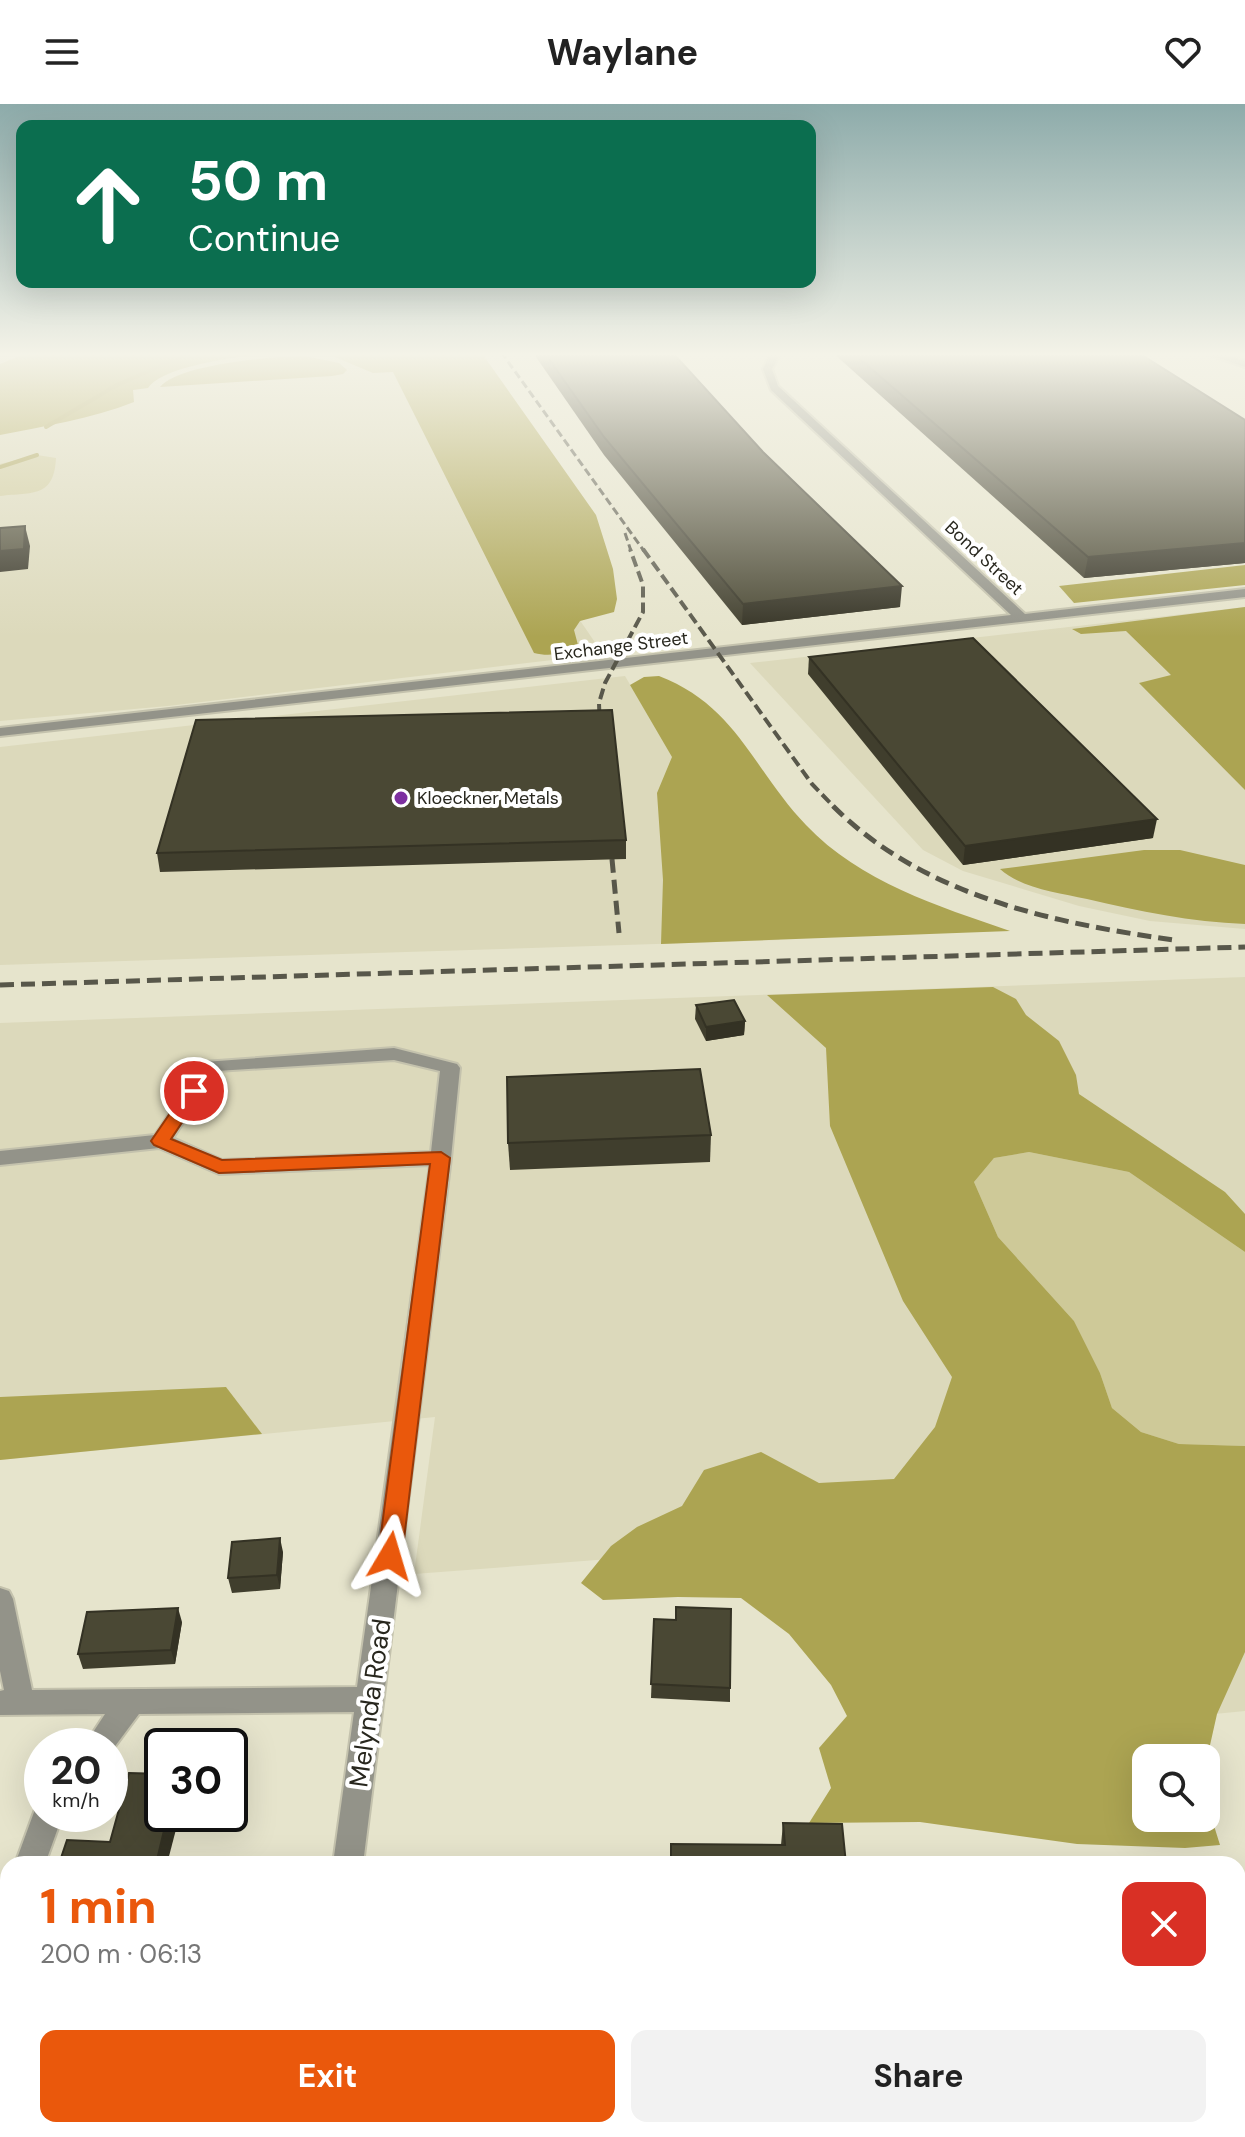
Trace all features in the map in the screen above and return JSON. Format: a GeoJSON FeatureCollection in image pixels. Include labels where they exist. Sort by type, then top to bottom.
{"type":"FeatureCollection","features":[{"type":"Feature","properties":{"kind":"street","name":"Bond Street"},"geometry":{"type":"LineString","coordinates":[[837,447],[1022,618]]}},
{"type":"Feature","properties":{"kind":"street","name":"Exchange Street"},"geometry":{"type":"LineString","coordinates":[[0,732],[1245,593]]}},
{"type":"Feature","properties":{"kind":"street","name":"Melynda Road"},"geometry":{"type":"LineString","coordinates":[[161,1141],[211,1066],[394,1054],[450,1068],[417,1351],[349,1856]]}},
{"type":"Feature","properties":{"kind":"street"},"geometry":{"type":"LineString","coordinates":[[0,1158],[161,1141],[219,1167],[441,1158]]}},
{"type":"Feature","properties":{"kind":"street"},"geometry":{"type":"LineString","coordinates":[[0,1599],[10,1703],[371,1699]]}},
{"type":"Feature","properties":{"kind":"street"},"geometry":{"type":"LineString","coordinates":[[112,1728],[132,1701]]}},
{"type":"Feature","properties":{"kind":"street"},"geometry":{"type":"LineString","coordinates":[[33,1856],[42,1832]]}},
{"type":"Feature","properties":{"kind":"shaded area"},"geometry":{"type":"Polygon","coordinates":[[[0,447],[461,447],[603,654],[168,706],[0,721],[0,447]]]}},
{"type":"Feature","properties":{"kind":"shaded area"},"geometry":{"type":"Polygon","coordinates":[[[431,447],[548,447],[596,515],[613,569],[617,599],[614,612],[580,621],[574,630],[578,645],[573,648],[552,655],[534,653],[431,447]]]}},
{"type":"Feature","properties":{"kind":"shaded area"},"geometry":{"type":"Polygon","coordinates":[[[37,455],[56,458],[51,480],[46,487],[32,493],[0,496],[0,464],[37,455]]]}},
{"type":"Feature","properties":{"kind":"shaded area"},"geometry":{"type":"Polygon","coordinates":[[[1245,565],[1245,585],[1074,603],[1059,586],[1245,565]]]}},
{"type":"Feature","properties":{"kind":"shaded area"},"geometry":{"type":"Polygon","coordinates":[[[1245,607],[1245,929],[1150,921],[1079,906],[963,871],[923,850],[750,663],[1245,607]]]}},
{"type":"Feature","properties":{"kind":"shaded area"},"geometry":{"type":"Polygon","coordinates":[[[1245,607],[1245,790],[1139,683],[1171,675],[1126,631],[1081,634],[1072,629],[1245,607]]]}},
{"type":"Feature","properties":{"kind":"shaded area"},"geometry":{"type":"Polygon","coordinates":[[[625,676],[780,940],[0,965],[0,747],[625,676]]]}},
{"type":"Feature","properties":{"kind":"shaded area"},"geometry":{"type":"Polygon","coordinates":[[[659,676],[686,689],[726,722],[788,804],[827,845],[875,877],[901,890],[1010,931],[661,944],[663,880],[657,793],[672,757],[630,685],[644,677],[659,676]]]}},
{"type":"Feature","properties":{"kind":"shaded area"},"geometry":{"type":"Polygon","coordinates":[[[1144,850],[1180,850],[1245,865],[1245,924],[1165,915],[1052,892],[1019,881],[1000,869],[1144,850]]]}},
{"type":"Feature","properties":{"kind":"shaded area"},"geometry":{"type":"Polygon","coordinates":[[[1245,977],[1245,1711],[1133,1722],[1141,1744],[1132,1744],[1132,1822],[880,1822],[859,1540],[414,1574],[435,1417],[0,1460],[0,1023],[1245,977]]]}},
{"type":"Feature","properties":{"kind":"shaded area"},"geometry":{"type":"Polygon","coordinates":[[[993,987],[1016,999],[1026,1015],[1059,1041],[1076,1075],[1079,1094],[1225,1192],[1245,1214],[1245,1252],[1129,1172],[1029,1152],[994,1158],[974,1182],[998,1237],[1074,1321],[1100,1373],[1112,1408],[1141,1432],[1179,1444],[1245,1446],[1245,1652],[1217,1714],[1210,1744],[1132,1744],[1132,1832],[1216,1832],[1220,1845],[1185,1848],[1077,1844],[920,1822],[809,1823],[831,1788],[819,1748],[847,1716],[831,1685],[789,1634],[741,1598],[603,1600],[581,1583],[611,1546],[637,1527],[682,1506],[704,1470],[761,1452],[819,1483],[894,1479],[935,1427],[952,1377],[903,1301],[830,1126],[826,1048],[767,995],[993,987]]]}},
{"type":"Feature","properties":{"kind":"shaded area"},"geometry":{"type":"Polygon","coordinates":[[[1029,1152],[1129,1172],[1245,1252],[1245,1446],[1179,1444],[1141,1432],[1112,1408],[1100,1373],[1074,1321],[998,1237],[974,1182],[994,1158],[1029,1152]]]}},
{"type":"Feature","properties":{"kind":"shaded area"},"geometry":{"type":"Polygon","coordinates":[[[226,1387],[262,1434],[0,1460],[0,1397],[226,1387]]]}},
{"type":"Feature","properties":{"kind":"building"},"geometry":{"type":"Polygon","coordinates":[[[612,447],[758,447],[902,586],[743,604],[612,447]]]}},
{"type":"Feature","properties":{"kind":"building"},"geometry":{"type":"Polygon","coordinates":[[[961,447],[1245,447],[1245,543],[1088,557],[961,447]]]}},
{"type":"Feature","properties":{"kind":"building"},"geometry":{"type":"Polygon","coordinates":[[[25,526],[24,549],[0,551],[0,528],[25,526]]]}},
{"type":"Feature","properties":{"kind":"building"},"geometry":{"type":"Polygon","coordinates":[[[973,638],[1157,819],[965,846],[809,657],[973,638]]]}},
{"type":"Feature","properties":{"kind":"building","name":"Kloeckner Metals"},"geometry":{"type":"Polygon","coordinates":[[[612,710],[626,840],[157,853],[196,720],[612,710]]]}},
{"type":"Feature","properties":{"kind":"building"},"geometry":{"type":"Polygon","coordinates":[[[734,1000],[745,1021],[706,1027],[696,1005],[734,1000]]]}},
{"type":"Feature","properties":{"kind":"building"},"geometry":{"type":"Polygon","coordinates":[[[700,1069],[711,1135],[508,1143],[507,1077],[700,1069]]]}},
{"type":"Feature","properties":{"kind":"building"},"geometry":{"type":"Polygon","coordinates":[[[280,1538],[277,1575],[228,1578],[232,1542],[280,1538]]]}},
{"type":"Feature","properties":{"kind":"building"},"geometry":{"type":"Polygon","coordinates":[[[676,1607],[731,1609],[730,1688],[651,1684],[654,1619],[676,1620],[676,1607]]]}},
{"type":"Feature","properties":{"kind":"building"},"geometry":{"type":"Polygon","coordinates":[[[178,1608],[171,1650],[78,1654],[87,1612],[178,1608]]]}},
{"type":"Feature","properties":{"kind":"building"},"geometry":{"type":"Polygon","coordinates":[[[129,1773],[144,1773],[144,1832],[164,1832],[158,1856],[62,1856],[67,1840],[110,1842],[113,1832],[128,1832],[128,1777],[129,1773]]]}},
{"type":"Feature","properties":{"kind":"building"},"geometry":{"type":"Polygon","coordinates":[[[783,1823],[842,1824],[845,1856],[671,1856],[671,1844],[785,1845],[783,1823]]]}},
{"type":"Feature","properties":{"kind":"waterway"},"geometry":{"type":"LineString","coordinates":[[0,467],[37,455]]}},
{"type":"Feature","properties":{"kind":"railway"},"geometry":{"type":"LineString","coordinates":[[569,447],[644,551]]}},
{"type":"Feature","properties":{"kind":"railway"},"geometry":{"type":"LineString","coordinates":[[625,533],[631,551]]}},
{"type":"Feature","properties":{"kind":"railway"},"geometry":{"type":"LineString","coordinates":[[600,731],[599,703],[605,683],[643,612],[643,585],[630,549]]}},
{"type":"Feature","properties":{"kind":"railway"},"geometry":{"type":"LineString","coordinates":[[643,549],[812,784],[833,806]]}},
{"type":"Feature","properties":{"kind":"railway"},"geometry":{"type":"LineString","coordinates":[[833,806],[869,837],[907,863],[992,900],[1082,925],[1174,940]]}},
{"type":"Feature","properties":{"kind":"railway"},"geometry":{"type":"LineString","coordinates":[[610,838],[619,933]]}},
{"type":"Feature","properties":{"kind":"railway"},"geometry":{"type":"LineString","coordinates":[[0,985],[1245,947]]}},
{"type":"Feature","properties":{"kind":"place","name":"Kloeckner Metals"},"geometry":{"type":"Point","coordinates":[401,798]}},
{"type":"Feature","properties":{"kind":"route"},"geometry":{"type":"LineString","coordinates":[[194,1091],[161,1141],[219,1167],[441,1158],[390,1556]]}}]}
